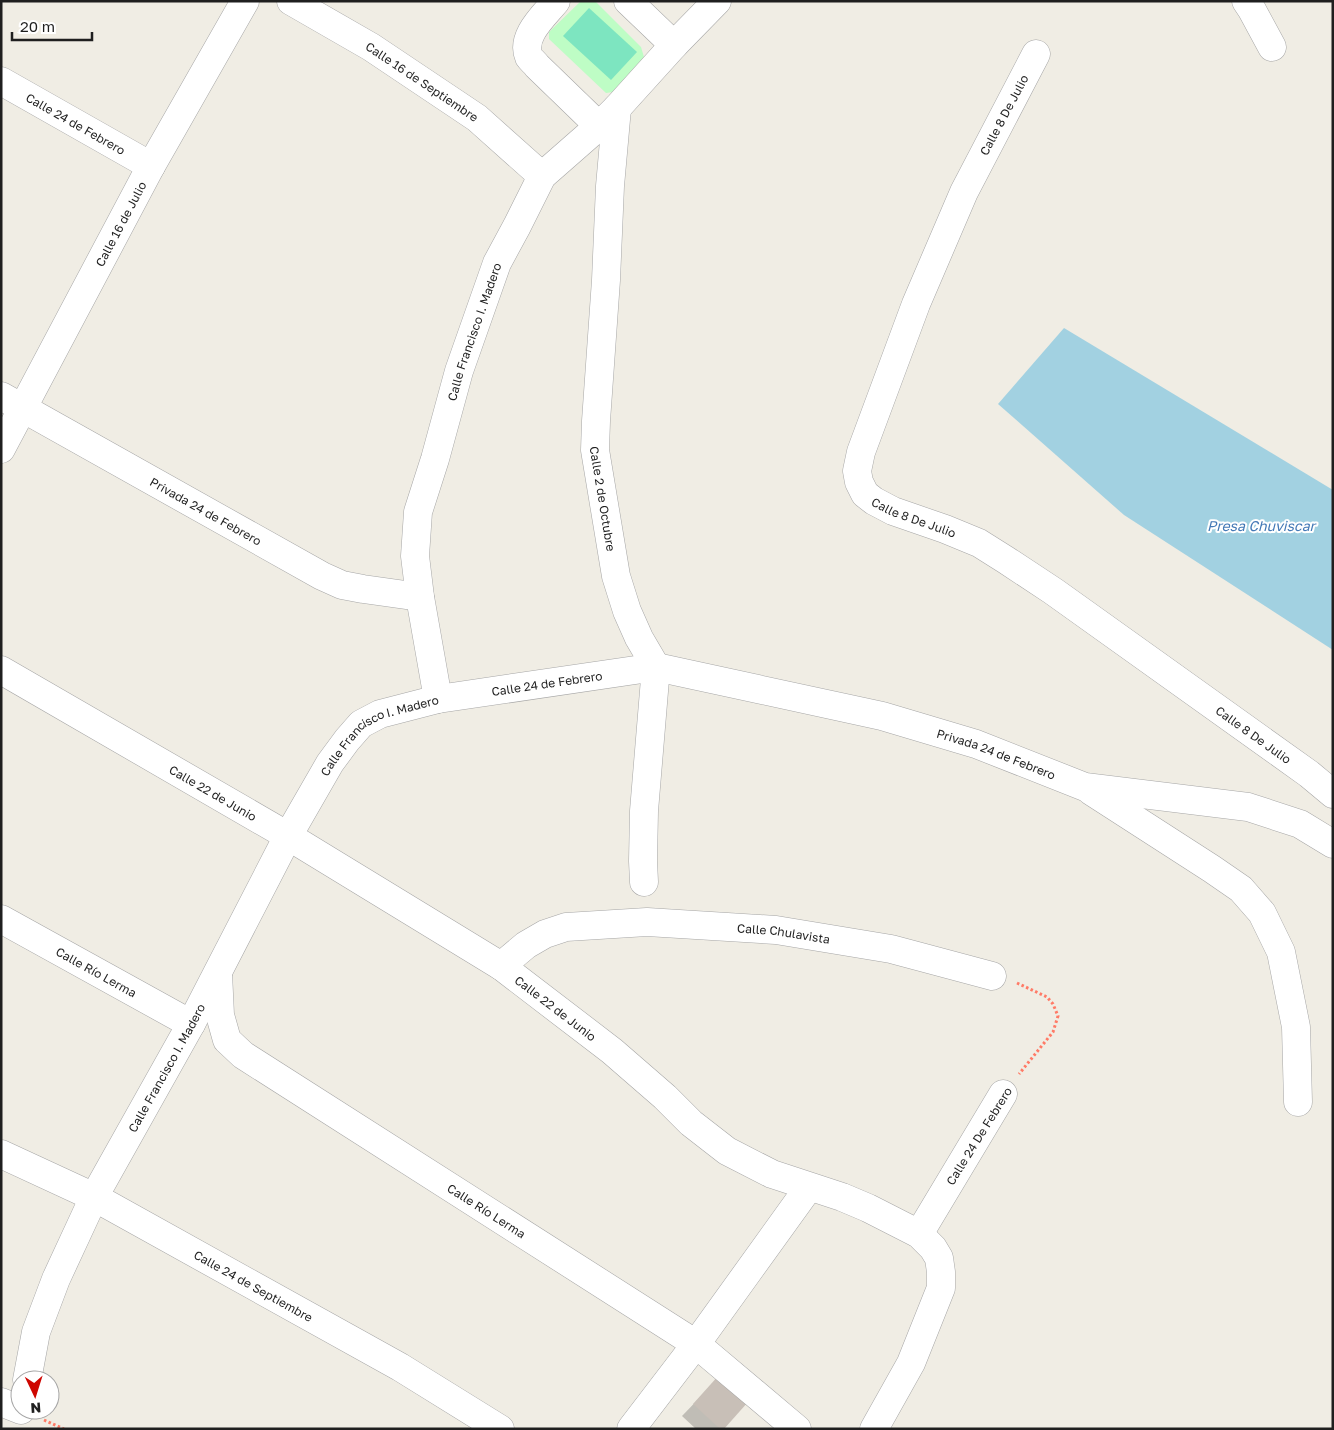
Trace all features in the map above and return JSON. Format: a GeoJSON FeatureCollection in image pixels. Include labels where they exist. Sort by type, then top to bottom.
{"type":"FeatureCollection","features":[{"type":"Feature","properties":{"kind":"street","name":"Calle 16 de Julio"},"geometry":{"type":"LineString","coordinates":[[1,449],[12,402],[151,166],[245,1]]}},
{"type":"Feature","properties":{"kind":"street","name":"Calle 16 de Septiembre"},"geometry":{"type":"LineString","coordinates":[[291,1],[371,46],[477,118],[542,176]]}},
{"type":"Feature","properties":{"kind":"street"},"geometry":{"type":"LineString","coordinates":[[556,1],[536,24],[529,36],[529,56],[537,66],[608,117]]}},
{"type":"Feature","properties":{"kind":"street"},"geometry":{"type":"LineString","coordinates":[[628,1],[674,45]]}},
{"type":"Feature","properties":{"kind":"street","name":"Calle Francisco I. Madero"},"geometry":{"type":"LineString","coordinates":[[29,1370],[36,1332],[56,1279],[94,1197],[191,1024],[288,836],[330,763],[362,724],[380,714],[438,699],[420,597],[415,556],[418,512],[436,459],[459,371],[497,263],[542,176],[608,117],[717,1]]}},
{"type":"Feature","properties":{"kind":"street"},"geometry":{"type":"LineString","coordinates":[[1246,1],[1272,47]]}},
{"type":"Feature","properties":{"kind":"street","name":"Calle 8 De Julio"},"geometry":{"type":"LineString","coordinates":[[1036,54],[964,192],[916,304],[861,452],[857,471],[859,482],[865,494],[874,501],[893,511],[979,543],[1014,565],[1309,774],[1333,794]]}},
{"type":"Feature","properties":{"kind":"street","name":"Calle 24 de Febrero"},"geometry":{"type":"LineString","coordinates":[[1,81],[151,166]]}},
{"type":"Feature","properties":{"kind":"street","name":"Calle 2 de Octubre"},"geometry":{"type":"LineString","coordinates":[[608,117],[610,186],[595,450],[616,576],[626,611],[656,667]]}},
{"type":"Feature","properties":{"kind":"street","name":"Privada 24 de Febrero"},"geometry":{"type":"LineString","coordinates":[[12,402],[322,576],[342,585],[420,597]]}},
{"type":"Feature","properties":{"kind":"street","name":"Calle 24 de Febrero"},"geometry":{"type":"LineString","coordinates":[[438,699],[656,667]]}},
{"type":"Feature","properties":{"kind":"street"},"geometry":{"type":"LineString","coordinates":[[644,882],[644,811],[656,667]]}},
{"type":"Feature","properties":{"kind":"street","name":"Privada 24 de Febrero"},"geometry":{"type":"LineString","coordinates":[[656,667],[882,716],[976,744],[1085,788],[1248,807],[1300,824],[1333,844]]}},
{"type":"Feature","properties":{"kind":"street","name":"Calle 22 de Junio"},"geometry":{"type":"LineString","coordinates":[[1,670],[288,836],[501,966],[612,1051],[665,1097],[691,1124],[727,1151],[772,1174],[842,1197],[868,1208],[919,1234],[933,1248],[939,1258],[941,1288],[911,1363],[874,1429]]}},
{"type":"Feature","properties":{"kind":"street"},"geometry":{"type":"LineString","coordinates":[[1085,788],[1234,884],[1262,912],[1281,952],[1296,1027],[1298,1102]]}},
{"type":"Feature","properties":{"kind":"street","name":"Calle Río Lerma"},"geometry":{"type":"LineString","coordinates":[[1,919],[191,1024]]}},
{"type":"Feature","properties":{"kind":"street","name":"Calle Chulavista"},"geometry":{"type":"LineString","coordinates":[[501,966],[526,945],[545,934],[566,927],[647,922],[776,930],[891,949],[992,976]]}},
{"type":"Feature","properties":{"kind":"street","name":"Calle Río Lerma"},"geometry":{"type":"LineString","coordinates":[[218,972],[220,1015],[227,1040],[243,1055],[696,1344],[797,1429]]}},
{"type":"Feature","properties":{"kind":"street","name":"Calle 24 De Febrero"},"geometry":{"type":"LineString","coordinates":[[919,1234],[1003,1094]]}},
{"type":"Feature","properties":{"kind":"street","name":"Calle 24 de Septiembre"},"geometry":{"type":"LineString","coordinates":[[1,1154],[94,1197],[400,1367],[500,1429]]}},
{"type":"Feature","properties":{"kind":"street"},"geometry":{"type":"LineString","coordinates":[[630,1429],[696,1344],[809,1187]]}},
{"type":"Feature","properties":{"kind":"path","name":"Calle 24 De Febrero"},"geometry":{"type":"LineString","coordinates":[[992,976],[1017,983],[1047,997],[1054,1004],[1058,1016],[1053,1032],[1003,1094]]}},
{"type":"Feature","properties":{"kind":"green space"},"geometry":{"type":"Polygon","coordinates":[[[581,1],[595,1],[641,47],[644,57],[613,92],[606,93],[549,39],[549,32],[581,1]]]}},
{"type":"Feature","properties":{"kind":"green space"},"geometry":{"type":"Polygon","coordinates":[[[589,8],[637,52],[611,80],[563,36],[589,8]]]}},
{"type":"Feature","properties":{"kind":"water","name":"Presa Chuviscar"},"geometry":{"type":"Polygon","coordinates":[[[1064,328],[1333,490],[1333,650],[1124,515],[998,404],[1064,328]]]}},
{"type":"Feature","properties":{"kind":"building"},"geometry":{"type":"Polygon","coordinates":[[[719,1375],[748,1402],[724,1429],[720,1429],[693,1404],[719,1375]]]}}]}
